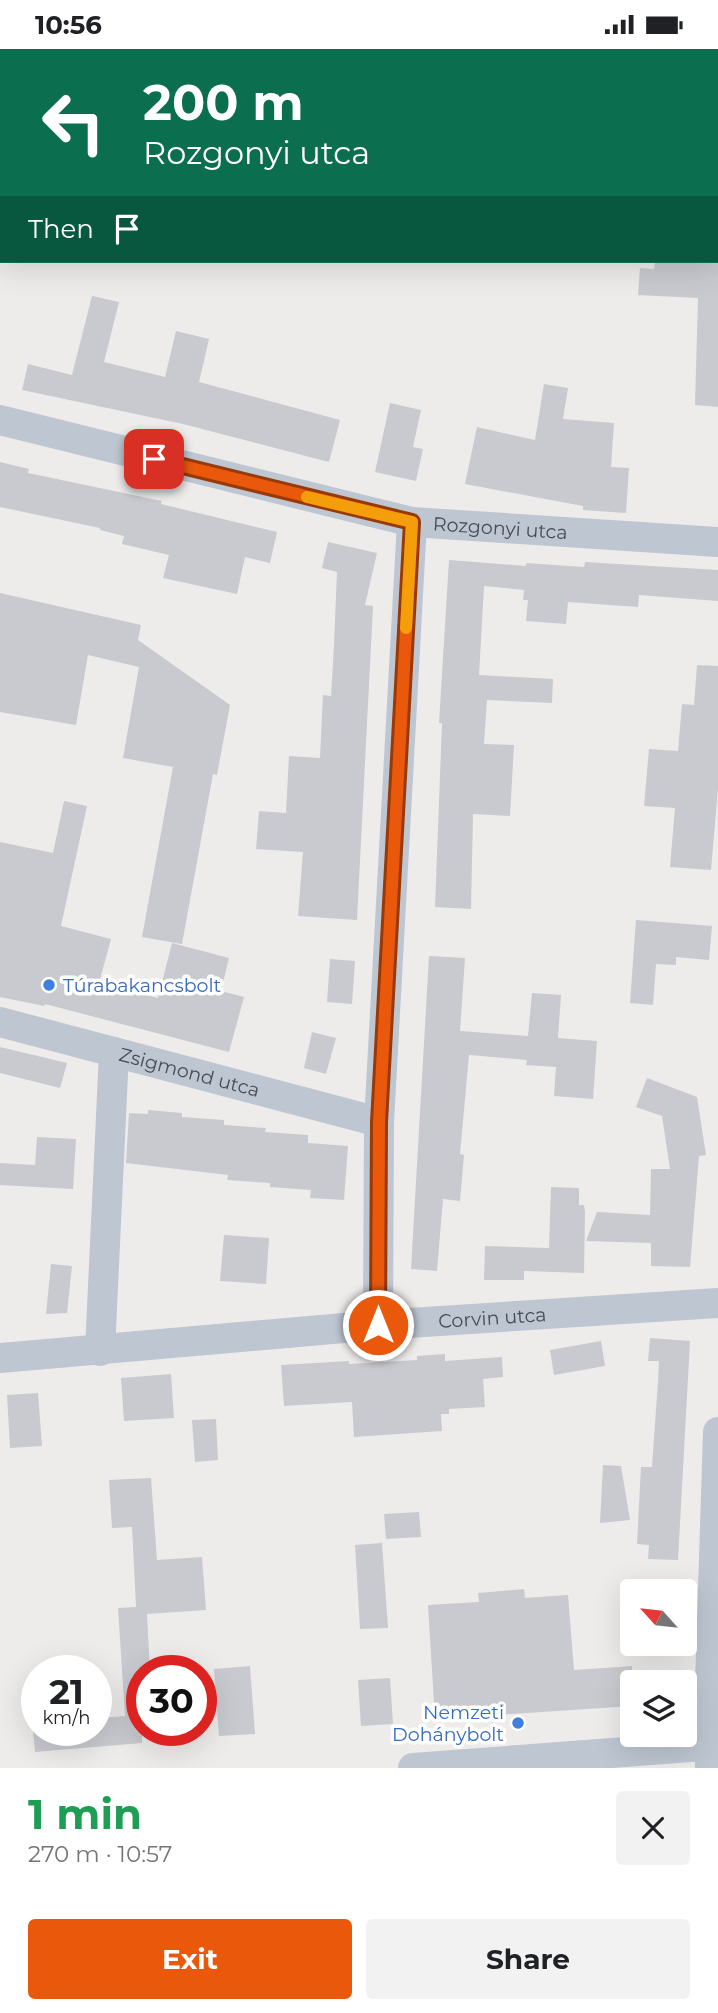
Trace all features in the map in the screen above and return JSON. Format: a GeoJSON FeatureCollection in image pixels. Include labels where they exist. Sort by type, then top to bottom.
{"type":"FeatureCollection","features":[{"type":"Feature","properties":{"kind":"street","name":"Rozgonyi utca"},"geometry":{"type":"LineString","coordinates":[[0,420],[412,522],[718,542]]}},
{"type":"Feature","properties":{"kind":"street"},"geometry":{"type":"LineString","coordinates":[[378,1325],[379,1122],[412,522]]}},
{"type":"Feature","properties":{"kind":"street","name":"Zsigmond utca"},"geometry":{"type":"LineString","coordinates":[[0,1022],[379,1122]]}},
{"type":"Feature","properties":{"kind":"street"},"geometry":{"type":"LineString","coordinates":[[100,1350],[114,1052]]}},
{"type":"Feature","properties":{"kind":"street","name":"Corvin utca"},"geometry":{"type":"LineString","coordinates":[[0,1358],[378,1325],[718,1303]]}},
{"type":"Feature","properties":{"kind":"street"},"geometry":{"type":"LineString","coordinates":[[413,1768],[713,1753],[718,1432]]}},
{"type":"Feature","properties":{"kind":"building"},"geometry":{"type":"Polygon","coordinates":[[[655,263],[718,263],[718,407],[695,405],[698,298],[638,295],[640,268],[654,269],[655,263]]]}},
{"type":"Feature","properties":{"kind":"building"},"geometry":{"type":"Polygon","coordinates":[[[92,296],[119,302],[104,362],[165,377],[176,331],[209,339],[199,382],[340,420],[329,462],[183,424],[22,390],[28,364],[72,375],[92,296]]]}},
{"type":"Feature","properties":{"kind":"building"},"geometry":{"type":"Polygon","coordinates":[[[544,384],[568,388],[563,419],[614,423],[611,467],[629,468],[626,513],[583,510],[583,506],[465,484],[477,427],[535,440],[544,384]]]}},
{"type":"Feature","properties":{"kind":"building"},"geometry":{"type":"Polygon","coordinates":[[[390,403],[421,410],[413,447],[423,449],[416,481],[375,472],[390,403]]]}},
{"type":"Feature","properties":{"kind":"building"},"geometry":{"type":"Polygon","coordinates":[[[0,462],[29,469],[28,473],[162,501],[161,504],[277,532],[270,563],[245,557],[237,594],[163,578],[169,555],[122,544],[124,536],[100,528],[0,507],[0,462]]]}},
{"type":"Feature","properties":{"kind":"building"},"geometry":{"type":"Polygon","coordinates":[[[328,542],[377,553],[365,605],[373,606],[357,920],[298,916],[303,852],[256,849],[259,811],[286,813],[289,756],[320,758],[323,695],[331,696],[337,572],[322,568],[328,542]]]}},
{"type":"Feature","properties":{"kind":"building"},"geometry":{"type":"Polygon","coordinates":[[[449,560],[526,566],[526,563],[584,567],[585,562],[718,570],[718,601],[639,595],[638,607],[568,602],[566,624],[526,621],[528,600],[523,600],[524,590],[484,586],[479,675],[553,679],[552,703],[487,700],[484,744],[514,745],[510,816],[473,814],[471,909],[435,907],[442,723],[439,723],[449,560]]]}},
{"type":"Feature","properties":{"kind":"building"},"geometry":{"type":"Polygon","coordinates":[[[0,593],[141,625],[138,640],[230,705],[217,775],[213,774],[182,944],[142,937],[173,767],[123,758],[139,667],[88,655],[76,725],[0,712],[0,593]]]}},
{"type":"Feature","properties":{"kind":"building"},"geometry":{"type":"Polygon","coordinates":[[[697,665],[718,666],[718,788],[711,870],[670,867],[675,808],[644,806],[649,749],[678,751],[682,704],[694,705],[697,665]]]}},
{"type":"Feature","properties":{"kind":"building"},"geometry":{"type":"Polygon","coordinates":[[[64,801],[87,806],[61,926],[111,939],[99,983],[158,998],[172,943],[229,958],[221,991],[244,997],[229,1052],[45,1004],[44,1006],[0,997],[0,842],[53,853],[64,801]]]}},
{"type":"Feature","properties":{"kind":"building"},"geometry":{"type":"Polygon","coordinates":[[[636,920],[712,926],[709,960],[676,957],[676,965],[656,964],[653,1005],[630,1003],[636,920]]]}},
{"type":"Feature","properties":{"kind":"building"},"geometry":{"type":"Polygon","coordinates":[[[429,956],[465,958],[460,1031],[528,1036],[532,993],[561,995],[558,1038],[597,1041],[593,1099],[554,1096],[556,1067],[526,1065],[527,1060],[469,1055],[460,1154],[464,1155],[460,1201],[443,1199],[437,1271],[411,1269],[429,956]]]}},
{"type":"Feature","properties":{"kind":"building"},"geometry":{"type":"Polygon","coordinates":[[[330,959],[355,961],[352,1004],[327,1002],[330,959]]]}},
{"type":"Feature","properties":{"kind":"building"},"geometry":{"type":"Polygon","coordinates":[[[312,1032],[336,1038],[326,1074],[304,1068],[312,1032]]]}},
{"type":"Feature","properties":{"kind":"building"},"geometry":{"type":"Polygon","coordinates":[[[0,1047],[67,1063],[60,1088],[0,1073],[0,1047]]]}},
{"type":"Feature","properties":{"kind":"building"},"geometry":{"type":"Polygon","coordinates":[[[647,1078],[697,1097],[706,1155],[699,1156],[690,1267],[651,1266],[651,1243],[586,1241],[597,1212],[650,1215],[651,1169],[670,1169],[662,1116],[636,1107],[647,1078]]]}},
{"type":"Feature","properties":{"kind":"building"},"geometry":{"type":"Polygon","coordinates":[[[148,1110],[182,1113],[182,1117],[224,1120],[224,1125],[266,1128],[265,1132],[308,1135],[308,1143],[348,1146],[344,1200],[310,1198],[311,1190],[270,1187],[270,1183],[227,1180],[228,1175],[126,1163],[129,1113],[148,1114],[148,1110]]]}},
{"type":"Feature","properties":{"kind":"building"},"geometry":{"type":"Polygon","coordinates":[[[37,1137],[76,1139],[73,1189],[0,1185],[0,1163],[35,1165],[37,1137]]]}},
{"type":"Feature","properties":{"kind":"building"},"geometry":{"type":"Polygon","coordinates":[[[551,1187],[579,1188],[579,1205],[584,1205],[585,1212],[584,1273],[524,1271],[524,1280],[484,1280],[485,1246],[549,1248],[551,1187]]]}},
{"type":"Feature","properties":{"kind":"building"},"geometry":{"type":"Polygon","coordinates":[[[224,1235],[269,1238],[266,1284],[220,1281],[224,1235]]]}},
{"type":"Feature","properties":{"kind":"building"},"geometry":{"type":"Polygon","coordinates":[[[51,1264],[72,1266],[67,1313],[46,1314],[51,1264]]]}},
{"type":"Feature","properties":{"kind":"building"},"geometry":{"type":"Polygon","coordinates":[[[650,1338],[690,1341],[678,1560],[648,1559],[649,1545],[637,1544],[641,1467],[652,1467],[658,1381],[659,1361],[648,1361],[650,1338]]]}},
{"type":"Feature","properties":{"kind":"building"},"geometry":{"type":"Polygon","coordinates":[[[601,1341],[605,1366],[554,1375],[550,1350],[601,1341]]]}},
{"type":"Feature","properties":{"kind":"building"},"geometry":{"type":"Polygon","coordinates":[[[445,1354],[445,1361],[502,1357],[503,1377],[483,1379],[485,1407],[449,1409],[449,1414],[441,1414],[442,1431],[354,1437],[352,1402],[284,1406],[281,1365],[417,1360],[417,1356],[445,1354]]]}},
{"type":"Feature","properties":{"kind":"building"},"geometry":{"type":"Polygon","coordinates":[[[171,1374],[174,1418],[124,1421],[121,1378],[171,1374]]]}},
{"type":"Feature","properties":{"kind":"building"},"geometry":{"type":"Polygon","coordinates":[[[38,1393],[42,1446],[10,1448],[7,1395],[38,1393]]]}},
{"type":"Feature","properties":{"kind":"building"},"geometry":{"type":"Polygon","coordinates":[[[216,1419],[218,1460],[195,1462],[192,1420],[216,1419]]]}},
{"type":"Feature","properties":{"kind":"building"},"geometry":{"type":"Polygon","coordinates":[[[603,1465],[621,1466],[630,1520],[600,1523],[603,1465]]]}},
{"type":"Feature","properties":{"kind":"building"},"geometry":{"type":"Polygon","coordinates":[[[151,1478],[157,1560],[202,1557],[206,1610],[147,1614],[149,1655],[126,1655],[126,1744],[112,1746],[112,1717],[125,1716],[118,1608],[136,1607],[132,1527],[112,1528],[109,1480],[151,1478]]]}},
{"type":"Feature","properties":{"kind":"building"},"geometry":{"type":"Polygon","coordinates":[[[419,1512],[421,1537],[386,1539],[384,1514],[419,1512]]]}},
{"type":"Feature","properties":{"kind":"building"},"geometry":{"type":"Polygon","coordinates":[[[382,1543],[388,1628],[360,1629],[355,1545],[382,1543]]]}},
{"type":"Feature","properties":{"kind":"building"},"geometry":{"type":"Polygon","coordinates":[[[524,1589],[525,1598],[568,1595],[574,1670],[632,1666],[632,1670],[620,1670],[620,1707],[435,1719],[428,1605],[479,1602],[478,1593],[524,1589]]]}},
{"type":"Feature","properties":{"kind":"building"},"geometry":{"type":"Polygon","coordinates":[[[250,1666],[255,1734],[219,1736],[217,1669],[250,1666]]]}},
{"type":"Feature","properties":{"kind":"building"},"geometry":{"type":"Polygon","coordinates":[[[390,1678],[393,1724],[361,1726],[358,1680],[390,1678]]]}},
{"type":"Feature","properties":{"kind":"building"},"geometry":{"type":"Polygon","coordinates":[[[34,1746],[106,1746],[35,1752],[34,1746]]]}},
{"type":"Feature","properties":{"kind":"slow traffic"},"geometry":{"type":"LineString","coordinates":[[307,497],[412,522],[406,628]]}},
{"type":"Feature","properties":{"kind":"place","name":"Túrabakancsbolt"},"geometry":{"type":"Point","coordinates":[49,985]}},
{"type":"Feature","properties":{"kind":"place","name":"Nemzeti Dohánybolt"},"geometry":{"type":"Point","coordinates":[518,1723]}},
{"type":"Feature","properties":{"kind":"route"},"geometry":{"type":"LineString","coordinates":[[154,459],[412,522],[379,1122],[378,1325]]}}]}
